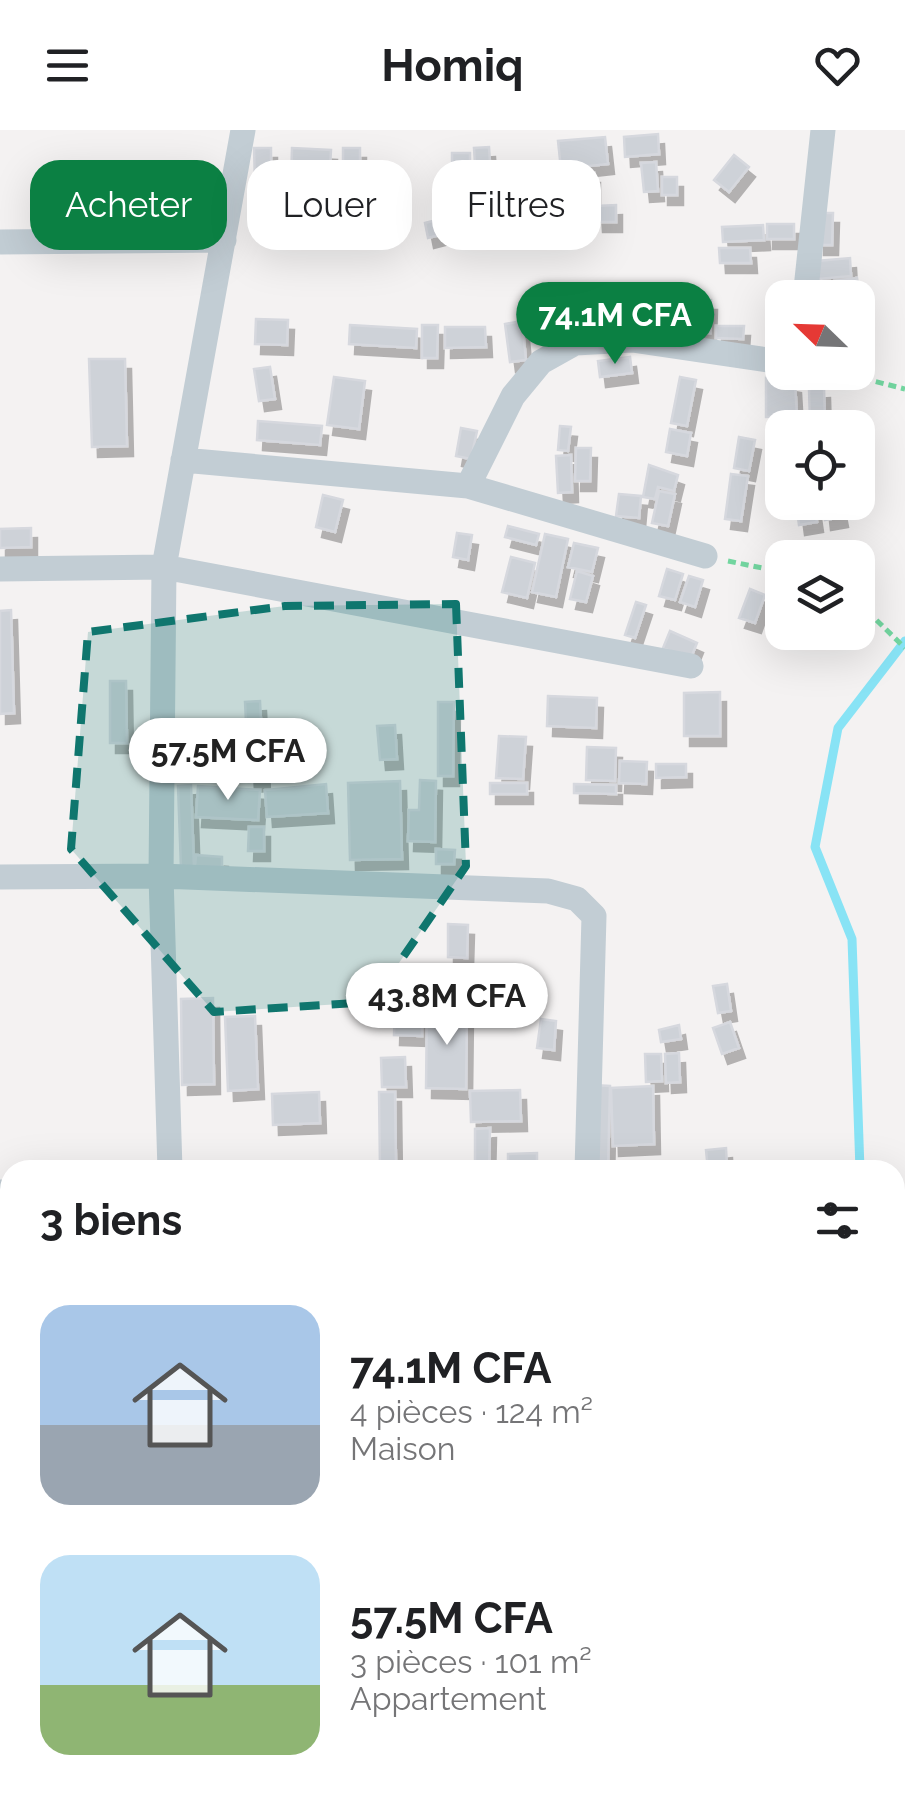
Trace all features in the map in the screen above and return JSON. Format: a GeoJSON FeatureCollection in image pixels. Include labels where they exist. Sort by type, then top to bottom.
{"type":"FeatureCollection","features":[{"type":"Feature","properties":{"kind":"street"},"geometry":{"type":"LineString","coordinates":[[227,223],[243,130]]}},
{"type":"Feature","properties":{"kind":"street"},"geometry":{"type":"LineString","coordinates":[[807,280],[824,130]]}},
{"type":"Feature","properties":{"kind":"street"},"geometry":{"type":"LineString","coordinates":[[0,242],[30,242]]}},
{"type":"Feature","properties":{"kind":"street"},"geometry":{"type":"LineString","coordinates":[[170,1160],[160,876],[164,567],[222,250]]}},
{"type":"Feature","properties":{"kind":"street"},"geometry":{"type":"LineString","coordinates":[[468,486],[513,396],[541,362],[576,343],[632,340],[765,360]]}},
{"type":"Feature","properties":{"kind":"street"},"geometry":{"type":"LineString","coordinates":[[183,460],[468,486],[705,556]]}},
{"type":"Feature","properties":{"kind":"street"},"geometry":{"type":"LineString","coordinates":[[0,569],[164,567],[691,666]]}},
{"type":"Feature","properties":{"kind":"street"},"geometry":{"type":"LineString","coordinates":[[0,877],[160,876],[548,891],[577,899],[594,916],[587,1160]]}},
{"type":"Feature","properties":{"kind":"path"},"geometry":{"type":"LineString","coordinates":[[875,381],[905,389]]}},
{"type":"Feature","properties":{"kind":"path"},"geometry":{"type":"LineString","coordinates":[[705,556],[765,568]]}},
{"type":"Feature","properties":{"kind":"path"},"geometry":{"type":"LineString","coordinates":[[875,619],[905,648]]}},
{"type":"Feature","properties":{"kind":"highlighted area"},"geometry":{"type":"Polygon","coordinates":[[[456,604],[466,866],[372,1002],[214,1012],[71,849],[88,632],[285,606],[456,604]]]}},
{"type":"Feature","properties":{"kind":"building"},"geometry":{"type":"Polygon","coordinates":[[[658,134],[659,154],[625,157],[624,137],[658,134]]]}},
{"type":"Feature","properties":{"kind":"building"},"geometry":{"type":"Polygon","coordinates":[[[605,137],[608,164],[601,165],[601,160],[560,160],[558,141],[605,137]]]}},
{"type":"Feature","properties":{"kind":"building"},"geometry":{"type":"Polygon","coordinates":[[[489,147],[490,160],[475,160],[474,148],[489,147]]]}},
{"type":"Feature","properties":{"kind":"building"},"geometry":{"type":"Polygon","coordinates":[[[254,148],[271,148],[271,160],[254,160],[254,148]]]}},
{"type":"Feature","properties":{"kind":"building"},"geometry":{"type":"Polygon","coordinates":[[[292,148],[331,150],[330,160],[292,160],[292,148]]]}},
{"type":"Feature","properties":{"kind":"building"},"geometry":{"type":"Polygon","coordinates":[[[343,148],[360,148],[360,160],[343,160],[343,148]]]}},
{"type":"Feature","properties":{"kind":"building"},"geometry":{"type":"Polygon","coordinates":[[[452,153],[470,153],[470,160],[452,160],[452,153]]]}},
{"type":"Feature","properties":{"kind":"building"},"geometry":{"type":"Polygon","coordinates":[[[734,155],[749,167],[729,192],[714,180],[734,155]]]}},
{"type":"Feature","properties":{"kind":"building"},"geometry":{"type":"Polygon","coordinates":[[[656,162],[658,191],[644,192],[641,163],[656,162]]]}},
{"type":"Feature","properties":{"kind":"building"},"geometry":{"type":"Polygon","coordinates":[[[662,177],[677,177],[677,195],[662,195],[662,177]]]}},
{"type":"Feature","properties":{"kind":"building"},"geometry":{"type":"Polygon","coordinates":[[[616,205],[616,222],[601,222],[601,206],[616,205]]]}},
{"type":"Feature","properties":{"kind":"building"},"geometry":{"type":"Polygon","coordinates":[[[819,213],[833,213],[832,245],[818,245],[819,213]]]}},
{"type":"Feature","properties":{"kind":"building"},"geometry":{"type":"Polygon","coordinates":[[[432,221],[432,237],[428,238],[425,223],[432,221]]]}},
{"type":"Feature","properties":{"kind":"building"},"geometry":{"type":"Polygon","coordinates":[[[767,224],[794,224],[794,239],[767,239],[767,224]]]}},
{"type":"Feature","properties":{"kind":"building"},"geometry":{"type":"Polygon","coordinates":[[[763,225],[764,240],[723,242],[722,227],[763,225]]]}},
{"type":"Feature","properties":{"kind":"building"},"geometry":{"type":"Polygon","coordinates":[[[719,248],[750,248],[751,263],[720,263],[719,248]]]}},
{"type":"Feature","properties":{"kind":"building"},"geometry":{"type":"Polygon","coordinates":[[[850,258],[851,276],[818,279],[817,261],[850,258]]]}},
{"type":"Feature","properties":{"kind":"building"},"geometry":{"type":"Polygon","coordinates":[[[646,286],[649,330],[636,331],[632,287],[646,286]]]}},
{"type":"Feature","properties":{"kind":"building"},"geometry":{"type":"Polygon","coordinates":[[[695,300],[711,300],[710,333],[694,332],[695,300]]]}},
{"type":"Feature","properties":{"kind":"building"},"geometry":{"type":"Polygon","coordinates":[[[256,319],[288,320],[287,345],[255,344],[256,319]]]}},
{"type":"Feature","properties":{"kind":"building"},"geometry":{"type":"Polygon","coordinates":[[[522,321],[526,360],[510,362],[505,324],[522,321]]]}},
{"type":"Feature","properties":{"kind":"building"},"geometry":{"type":"Polygon","coordinates":[[[350,325],[417,329],[416,348],[349,344],[350,325]]]}},
{"type":"Feature","properties":{"kind":"building"},"geometry":{"type":"Polygon","coordinates":[[[422,325],[438,325],[437,358],[422,358],[422,325]]]}},
{"type":"Feature","properties":{"kind":"building"},"geometry":{"type":"Polygon","coordinates":[[[716,326],[744,326],[743,339],[716,338],[716,326]]]}},
{"type":"Feature","properties":{"kind":"building"},"geometry":{"type":"Polygon","coordinates":[[[445,327],[485,327],[486,347],[445,348],[445,327]]]}},
{"type":"Feature","properties":{"kind":"building"},"geometry":{"type":"Polygon","coordinates":[[[630,357],[632,373],[600,377],[598,361],[630,357]]]}},
{"type":"Feature","properties":{"kind":"building"},"geometry":{"type":"Polygon","coordinates":[[[89,359],[125,359],[127,446],[92,447],[89,359]]]}},
{"type":"Feature","properties":{"kind":"building"},"geometry":{"type":"Polygon","coordinates":[[[270,367],[275,399],[259,401],[254,369],[270,367]]]}},
{"type":"Feature","properties":{"kind":"building"},"geometry":{"type":"Polygon","coordinates":[[[334,377],[365,381],[359,429],[327,425],[334,377]]]}},
{"type":"Feature","properties":{"kind":"building"},"geometry":{"type":"Polygon","coordinates":[[[680,377],[696,380],[687,426],[671,423],[680,377]]]}},
{"type":"Feature","properties":{"kind":"building"},"geometry":{"type":"Polygon","coordinates":[[[766,390],[795,390],[797,410],[766,410],[766,390]]]}},
{"type":"Feature","properties":{"kind":"building"},"geometry":{"type":"Polygon","coordinates":[[[809,390],[824,390],[825,410],[810,410],[809,390]]]}},
{"type":"Feature","properties":{"kind":"building"},"geometry":{"type":"Polygon","coordinates":[[[258,421],[322,426],[320,445],[257,440],[258,421]]]}},
{"type":"Feature","properties":{"kind":"building"},"geometry":{"type":"Polygon","coordinates":[[[560,426],[571,427],[568,451],[558,450],[560,426]]]}},
{"type":"Feature","properties":{"kind":"building"},"geometry":{"type":"Polygon","coordinates":[[[461,428],[477,431],[471,459],[456,456],[461,428]]]}},
{"type":"Feature","properties":{"kind":"building"},"geometry":{"type":"Polygon","coordinates":[[[670,429],[691,433],[687,456],[666,452],[670,429]]]}},
{"type":"Feature","properties":{"kind":"building"},"geometry":{"type":"Polygon","coordinates":[[[739,437],[755,440],[749,471],[734,468],[739,437]]]}},
{"type":"Feature","properties":{"kind":"building"},"geometry":{"type":"Polygon","coordinates":[[[576,448],[591,448],[590,481],[575,481],[576,448]]]}},
{"type":"Feature","properties":{"kind":"building"},"geometry":{"type":"Polygon","coordinates":[[[571,455],[572,492],[558,493],[556,456],[571,455]]]}},
{"type":"Feature","properties":{"kind":"building"},"geometry":{"type":"Polygon","coordinates":[[[649,465],[678,475],[674,491],[658,487],[655,499],[643,497],[649,465]]]}},
{"type":"Feature","properties":{"kind":"building"},"geometry":{"type":"Polygon","coordinates":[[[731,474],[748,476],[741,521],[725,519],[731,474]]]}},
{"type":"Feature","properties":{"kind":"building"},"geometry":{"type":"Polygon","coordinates":[[[659,491],[675,494],[668,526],[652,523],[659,491]]]}},
{"type":"Feature","properties":{"kind":"building"},"geometry":{"type":"Polygon","coordinates":[[[619,494],[641,496],[639,518],[616,516],[619,494]]]}},
{"type":"Feature","properties":{"kind":"building"},"geometry":{"type":"Polygon","coordinates":[[[323,495],[343,500],[335,532],[316,527],[323,495]]]}},
{"type":"Feature","properties":{"kind":"building"},"geometry":{"type":"Polygon","coordinates":[[[798,520],[817,520],[817,522],[799,525],[798,520]]]}},
{"type":"Feature","properties":{"kind":"building"},"geometry":{"type":"Polygon","coordinates":[[[508,526],[539,534],[536,545],[505,537],[508,526]]]}},
{"type":"Feature","properties":{"kind":"building"},"geometry":{"type":"Polygon","coordinates":[[[31,528],[31,547],[0,548],[0,529],[31,528]]]}},
{"type":"Feature","properties":{"kind":"building"},"geometry":{"type":"Polygon","coordinates":[[[457,533],[472,535],[468,560],[453,557],[457,533]]]}},
{"type":"Feature","properties":{"kind":"building"},"geometry":{"type":"Polygon","coordinates":[[[545,534],[568,539],[556,597],[532,592],[545,534]]]}},
{"type":"Feature","properties":{"kind":"building"},"geometry":{"type":"Polygon","coordinates":[[[574,543],[598,548],[592,572],[568,567],[574,543]]]}},
{"type":"Feature","properties":{"kind":"building"},"geometry":{"type":"Polygon","coordinates":[[[511,557],[535,563],[527,598],[502,592],[511,557]]]}},
{"type":"Feature","properties":{"kind":"building"},"geometry":{"type":"Polygon","coordinates":[[[667,569],[683,574],[675,600],[659,596],[667,569]]]}},
{"type":"Feature","properties":{"kind":"building"},"geometry":{"type":"Polygon","coordinates":[[[577,571],[593,576],[586,602],[570,599],[577,571]]]}},
{"type":"Feature","properties":{"kind":"building"},"geometry":{"type":"Polygon","coordinates":[[[689,576],[703,580],[695,607],[680,602],[689,576]]]}},
{"type":"Feature","properties":{"kind":"building"},"geometry":{"type":"Polygon","coordinates":[[[750,589],[765,595],[755,623],[739,618],[750,589]]]}},
{"type":"Feature","properties":{"kind":"building"},"geometry":{"type":"Polygon","coordinates":[[[636,602],[646,605],[635,638],[625,635],[636,602]]]}},
{"type":"Feature","properties":{"kind":"building"},"geometry":{"type":"Polygon","coordinates":[[[11,610],[14,713],[0,714],[0,611],[11,610]]]}},
{"type":"Feature","properties":{"kind":"building"},"geometry":{"type":"Polygon","coordinates":[[[670,631],[697,643],[690,660],[663,648],[670,631]]]}},
{"type":"Feature","properties":{"kind":"building"},"geometry":{"type":"Polygon","coordinates":[[[110,681],[126,681],[127,743],[110,743],[110,681]]]}},
{"type":"Feature","properties":{"kind":"building"},"geometry":{"type":"Polygon","coordinates":[[[720,692],[720,736],[684,736],[684,693],[720,692]]]}},
{"type":"Feature","properties":{"kind":"building"},"geometry":{"type":"Polygon","coordinates":[[[548,696],[597,698],[596,728],[547,726],[548,696]]]}},
{"type":"Feature","properties":{"kind":"building"},"geometry":{"type":"Polygon","coordinates":[[[260,701],[264,781],[249,782],[245,702],[260,701]]]}},
{"type":"Feature","properties":{"kind":"building"},"geometry":{"type":"Polygon","coordinates":[[[438,702],[454,702],[453,776],[438,776],[438,702]]]}},
{"type":"Feature","properties":{"kind":"building"},"geometry":{"type":"Polygon","coordinates":[[[395,725],[397,759],[380,760],[377,726],[395,725]]]}},
{"type":"Feature","properties":{"kind":"building"},"geometry":{"type":"Polygon","coordinates":[[[499,736],[526,737],[523,779],[496,778],[499,736]]]}},
{"type":"Feature","properties":{"kind":"building"},"geometry":{"type":"Polygon","coordinates":[[[587,747],[616,748],[615,781],[586,780],[587,747]]]}},
{"type":"Feature","properties":{"kind":"building"},"geometry":{"type":"Polygon","coordinates":[[[620,761],[647,762],[646,784],[619,783],[620,761]]]}},
{"type":"Feature","properties":{"kind":"building"},"geometry":{"type":"Polygon","coordinates":[[[656,764],[686,764],[686,777],[656,778],[656,764]]]}},
{"type":"Feature","properties":{"kind":"building"},"geometry":{"type":"Polygon","coordinates":[[[420,780],[436,781],[435,842],[408,841],[409,810],[419,810],[420,780]]]}},
{"type":"Feature","properties":{"kind":"building"},"geometry":{"type":"Polygon","coordinates":[[[400,781],[402,859],[350,860],[348,783],[400,781]]]}},
{"type":"Feature","properties":{"kind":"building"},"geometry":{"type":"Polygon","coordinates":[[[490,783],[527,783],[527,794],[490,794],[490,783]]]}},
{"type":"Feature","properties":{"kind":"building"},"geometry":{"type":"Polygon","coordinates":[[[326,784],[328,813],[267,817],[265,790],[326,784]]]}},
{"type":"Feature","properties":{"kind":"building"},"geometry":{"type":"Polygon","coordinates":[[[574,784],[616,785],[616,794],[574,793],[574,784]]]}},
{"type":"Feature","properties":{"kind":"building"},"geometry":{"type":"Polygon","coordinates":[[[191,785],[194,868],[181,868],[178,786],[191,785]]]}},
{"type":"Feature","properties":{"kind":"building"},"geometry":{"type":"Polygon","coordinates":[[[198,786],[260,790],[258,820],[196,817],[198,786]]]}},
{"type":"Feature","properties":{"kind":"building"},"geometry":{"type":"Polygon","coordinates":[[[249,827],[264,827],[264,851],[248,851],[249,827]]]}},
{"type":"Feature","properties":{"kind":"building"},"geometry":{"type":"Polygon","coordinates":[[[436,849],[455,850],[454,864],[436,864],[436,849]]]}},
{"type":"Feature","properties":{"kind":"building"},"geometry":{"type":"Polygon","coordinates":[[[196,855],[222,857],[222,869],[195,867],[196,855]]]}},
{"type":"Feature","properties":{"kind":"building"},"geometry":{"type":"Polygon","coordinates":[[[448,924],[468,925],[467,958],[448,957],[448,924]]]}},
{"type":"Feature","properties":{"kind":"building"},"geometry":{"type":"Polygon","coordinates":[[[727,984],[731,1011],[718,1013],[713,986],[727,984]]]}},
{"type":"Feature","properties":{"kind":"building"},"geometry":{"type":"Polygon","coordinates":[[[402,986],[431,986],[430,1000],[401,999],[402,986]]]}},
{"type":"Feature","properties":{"kind":"building"},"geometry":{"type":"Polygon","coordinates":[[[213,998],[214,1084],[182,1085],[181,999],[213,998]]]}},
{"type":"Feature","properties":{"kind":"building"},"geometry":{"type":"Polygon","coordinates":[[[395,1005],[422,1007],[422,1036],[394,1035],[395,1005]]]}},
{"type":"Feature","properties":{"kind":"building"},"geometry":{"type":"Polygon","coordinates":[[[427,1008],[467,1008],[466,1089],[426,1088],[427,1008]]]}},
{"type":"Feature","properties":{"kind":"building"},"geometry":{"type":"Polygon","coordinates":[[[255,1016],[258,1089],[228,1091],[225,1017],[255,1016]]]}},
{"type":"Feature","properties":{"kind":"building"},"geometry":{"type":"Polygon","coordinates":[[[541,1019],[556,1021],[554,1050],[537,1048],[541,1019]]]}},
{"type":"Feature","properties":{"kind":"building"},"geometry":{"type":"Polygon","coordinates":[[[730,1022],[739,1048],[722,1054],[713,1028],[730,1022]]]}},
{"type":"Feature","properties":{"kind":"building"},"geometry":{"type":"Polygon","coordinates":[[[679,1025],[681,1039],[661,1042],[659,1030],[679,1025]]]}},
{"type":"Feature","properties":{"kind":"building"},"geometry":{"type":"Polygon","coordinates":[[[679,1053],[680,1082],[666,1083],[665,1054],[679,1053]]]}},
{"type":"Feature","properties":{"kind":"building"},"geometry":{"type":"Polygon","coordinates":[[[645,1054],[661,1054],[662,1081],[646,1082],[645,1054]]]}},
{"type":"Feature","properties":{"kind":"building"},"geometry":{"type":"Polygon","coordinates":[[[405,1057],[406,1087],[382,1087],[381,1058],[405,1057]]]}},
{"type":"Feature","properties":{"kind":"building"},"geometry":{"type":"Polygon","coordinates":[[[592,1085],[610,1086],[608,1160],[591,1160],[592,1085]]]}},
{"type":"Feature","properties":{"kind":"building"},"geometry":{"type":"Polygon","coordinates":[[[653,1086],[654,1144],[613,1146],[611,1088],[653,1086]]]}},
{"type":"Feature","properties":{"kind":"building"},"geometry":{"type":"Polygon","coordinates":[[[520,1090],[521,1121],[471,1122],[470,1091],[520,1090]]]}},
{"type":"Feature","properties":{"kind":"building"},"geometry":{"type":"Polygon","coordinates":[[[319,1092],[320,1123],[273,1125],[272,1094],[319,1092]]]}},
{"type":"Feature","properties":{"kind":"building"},"geometry":{"type":"Polygon","coordinates":[[[379,1092],[395,1092],[396,1160],[380,1160],[379,1092]]]}},
{"type":"Feature","properties":{"kind":"building"},"geometry":{"type":"Polygon","coordinates":[[[490,1128],[489,1160],[475,1160],[475,1129],[490,1128]]]}},
{"type":"Feature","properties":{"kind":"building"},"geometry":{"type":"Polygon","coordinates":[[[726,1148],[727,1160],[707,1160],[706,1150],[726,1148]]]}},
{"type":"Feature","properties":{"kind":"building"},"geometry":{"type":"Polygon","coordinates":[[[537,1153],[537,1160],[508,1160],[508,1154],[537,1153]]]}},
{"type":"Feature","properties":{"kind":"waterway"},"geometry":{"type":"LineString","coordinates":[[860,1160],[852,939],[815,847],[838,728],[905,641]]}}]}
